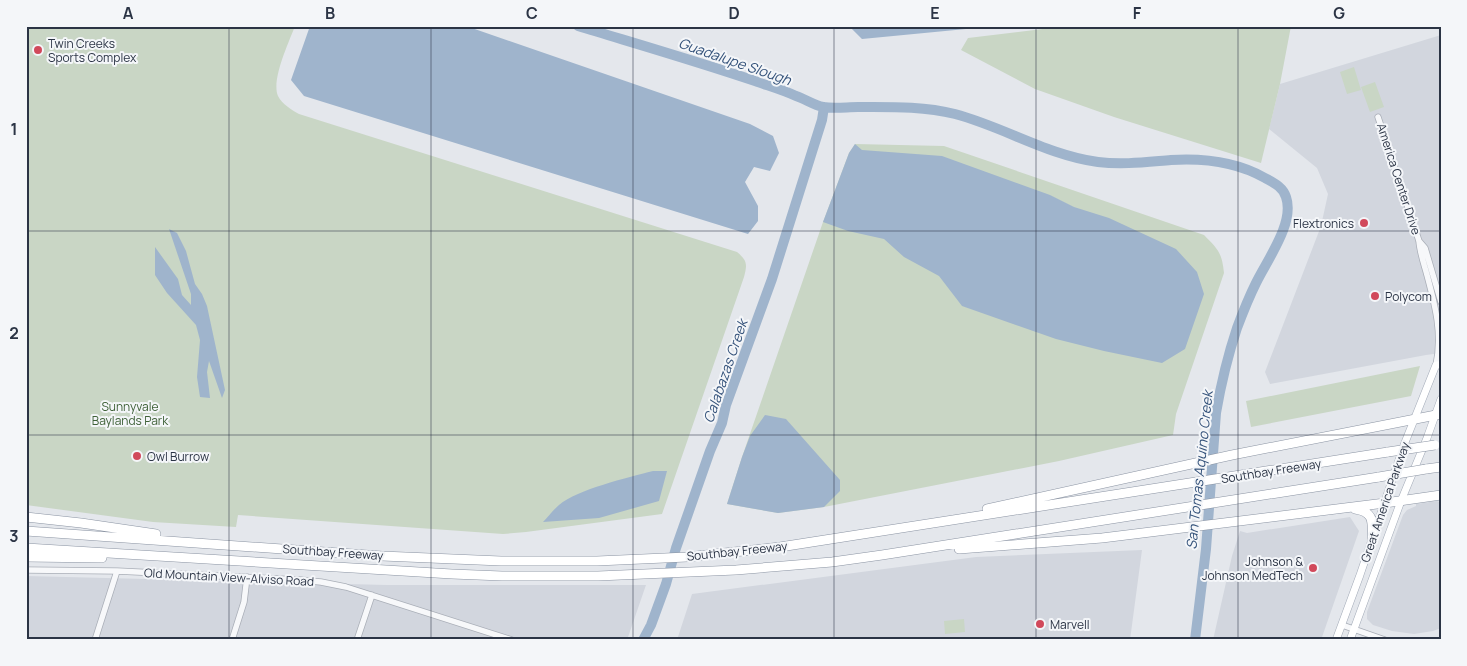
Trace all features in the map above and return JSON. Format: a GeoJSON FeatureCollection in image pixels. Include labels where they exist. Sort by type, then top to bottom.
{"type":"FeatureCollection","features":[{"type":"Feature","properties":{"kind":"highway"},"geometry":{"type":"LineString","coordinates":[[926,524],[1002,505],[1232,455],[1361,429],[1414,421],[1438,414]]}},
{"type":"Feature","properties":{"kind":"highway","name":"Southbay Freeway"},"geometry":{"type":"LineString","coordinates":[[26,531],[450,560],[597,561],[687,557],[780,547],[1438,444]]}},
{"type":"Feature","properties":{"kind":"highway","name":"Southbay Freeway"},"geometry":{"type":"LineString","coordinates":[[26,548],[452,574],[562,576],[736,570],[882,556],[1441,467]]}},
{"type":"Feature","properties":{"kind":"highway"},"geometry":{"type":"LineString","coordinates":[[882,556],[1102,538],[1441,495]]}},
{"type":"Feature","properties":{"kind":"highway"},"geometry":{"type":"LineString","coordinates":[[1345,508],[1358,509],[1370,515],[1372,541]]}},
{"type":"Feature","properties":{"kind":"highway"},"geometry":{"type":"LineString","coordinates":[[26,517],[74,522],[223,544]]}},
{"type":"Feature","properties":{"kind":"highway"},"geometry":{"type":"LineString","coordinates":[[26,557],[168,557]]}},
{"type":"Feature","properties":{"kind":"main road","name":"Great America Parkway"},"geometry":{"type":"LineString","coordinates":[[1336,640],[1414,421],[1439,365]]}},
{"type":"Feature","properties":{"kind":"main road","name":"Great America Parkway"},"geometry":{"type":"LineString","coordinates":[[1350,640],[1401,501],[1438,414],[1441,399]]}},
{"type":"Feature","properties":{"kind":"street","name":"America Center Drive"},"geometry":{"type":"LineString","coordinates":[[1378,116],[1419,241],[1421,255],[1439,316],[1439,365]]}},
{"type":"Feature","properties":{"kind":"street","name":"America Center Drive"},"geometry":{"type":"LineString","coordinates":[[1419,241],[1425,248],[1441,302]]}},
{"type":"Feature","properties":{"kind":"street","name":"Old Mountain View-Alviso Road"},"geometry":{"type":"LineString","coordinates":[[26,570],[117,571],[321,582],[372,595],[499,638],[512,640]]}},
{"type":"Feature","properties":{"kind":"street"},"geometry":{"type":"LineString","coordinates":[[95,640],[117,571]]}},
{"type":"Feature","properties":{"kind":"street"},"geometry":{"type":"LineString","coordinates":[[232,640],[244,602],[247,577]]}},
{"type":"Feature","properties":{"kind":"street"},"geometry":{"type":"LineString","coordinates":[[357,640],[372,595]]}},
{"type":"Feature","properties":{"kind":"street"},"geometry":{"type":"LineString","coordinates":[[1342,625],[1385,640]]}},
{"type":"Feature","properties":{"kind":"shaded area"},"geometry":{"type":"Polygon","coordinates":[[[1441,35],[1441,353],[1270,384],[1265,372],[1321,226],[1328,194],[1317,168],[1269,129],[1280,84],[1441,35]]]}},
{"type":"Feature","properties":{"kind":"shaded area"},"geometry":{"type":"Polygon","coordinates":[[[1441,502],[1441,628],[1414,634],[1392,631],[1373,625],[1367,619],[1367,612],[1403,515],[1407,510],[1416,506],[1416,504],[1441,502]]]}},
{"type":"Feature","properties":{"kind":"shaded area"},"geometry":{"type":"Polygon","coordinates":[[[1350,517],[1359,531],[1321,640],[1213,640],[1232,556],[1240,531],[1247,533],[1350,517]]]}},
{"type":"Feature","properties":{"kind":"shaded area"},"geometry":{"type":"Polygon","coordinates":[[[1142,550],[1130,640],[677,640],[692,594],[976,557],[1142,550]]]}},
{"type":"Feature","properties":{"kind":"shaded area"},"geometry":{"type":"Polygon","coordinates":[[[26,576],[387,585],[646,585],[627,640],[26,640],[26,576]]]}},
{"type":"Feature","properties":{"kind":"green space","name":"Sunnyvale Baylands Park"},"geometry":{"type":"Polygon","coordinates":[[[26,26],[295,26],[282,61],[276,89],[282,102],[299,114],[737,252],[746,263],[744,277],[662,514],[503,534],[238,515],[236,527],[153,522],[26,505],[26,26]]]}},
{"type":"Feature","properties":{"kind":"green space"},"geometry":{"type":"Polygon","coordinates":[[[1067,26],[1291,26],[1280,84],[1261,163],[1114,117],[1035,89],[961,50],[968,38],[1067,26]]]}},
{"type":"Feature","properties":{"kind":"green space"},"geometry":{"type":"Polygon","coordinates":[[[1354,67],[1361,90],[1347,94],[1340,72],[1354,67]]]}},
{"type":"Feature","properties":{"kind":"green space"},"geometry":{"type":"Polygon","coordinates":[[[1375,82],[1384,107],[1370,112],[1361,87],[1375,82]]]}},
{"type":"Feature","properties":{"kind":"green space"},"geometry":{"type":"Polygon","coordinates":[[[855,144],[944,146],[1204,235],[1218,252],[1224,273],[1176,414],[1173,435],[1059,461],[824,507],[778,513],[727,504],[823,222],[849,153],[855,144]]]}},
{"type":"Feature","properties":{"kind":"green space"},"geometry":{"type":"Polygon","coordinates":[[[1420,366],[1411,396],[1251,427],[1246,401],[1420,366]]]}},
{"type":"Feature","properties":{"kind":"green space"},"geometry":{"type":"Polygon","coordinates":[[[964,619],[965,632],[945,634],[944,621],[964,619]]]}},
{"type":"Feature","properties":{"kind":"water"},"geometry":{"type":"Polygon","coordinates":[[[310,26],[466,26],[750,124],[773,136],[779,153],[770,171],[754,167],[745,182],[758,206],[758,221],[748,234],[304,96],[291,80],[310,26]]]}},
{"type":"Feature","properties":{"kind":"water"},"geometry":{"type":"Polygon","coordinates":[[[849,26],[997,26],[862,39],[849,26]]]}},
{"type":"Feature","properties":{"kind":"water"},"geometry":{"type":"Polygon","coordinates":[[[855,144],[862,150],[942,156],[1050,195],[1074,207],[1109,218],[1176,249],[1197,272],[1204,294],[1185,349],[1162,363],[1056,339],[962,306],[939,276],[904,257],[884,239],[848,231],[823,222],[849,153],[855,144]]]}},
{"type":"Feature","properties":{"kind":"water"},"geometry":{"type":"Polygon","coordinates":[[[169,229],[177,233],[186,251],[195,284],[207,306],[225,390],[222,398],[209,361],[207,372],[210,398],[200,397],[197,377],[200,340],[196,325],[167,293],[155,275],[155,247],[178,279],[182,295],[191,305],[191,294],[169,229]]]}},
{"type":"Feature","properties":{"kind":"water"},"geometry":{"type":"Polygon","coordinates":[[[765,415],[786,419],[840,480],[840,491],[824,507],[778,513],[727,504],[750,436],[765,415]]]}},
{"type":"Feature","properties":{"kind":"water"},"geometry":{"type":"Polygon","coordinates":[[[653,471],[667,471],[659,501],[599,518],[543,522],[567,499],[603,485],[653,471]]]}},
{"type":"Feature","properties":{"kind":"waterway","name":"San Tomas Aquino Creek"},"geometry":{"type":"LineString","coordinates":[[578,26],[733,74],[781,90],[823,107],[906,108],[943,111],[991,126],[1043,147],[1079,158],[1116,163],[1183,160],[1220,162],[1243,168],[1280,188],[1286,197],[1288,207],[1287,218],[1273,253],[1253,288],[1239,322],[1222,380],[1216,413],[1206,549],[1195,640]]}},
{"type":"Feature","properties":{"kind":"waterway","name":"Calabazas Creek"},"geometry":{"type":"LineString","coordinates":[[643,640],[651,625],[666,584],[676,548],[772,279],[822,120],[824,107]]}},
{"type":"Feature","properties":{"kind":"place","name":"Twin Creeks Sports Complex"},"geometry":{"type":"Point","coordinates":[38,50]}},
{"type":"Feature","properties":{"kind":"place","name":"Flextronics"},"geometry":{"type":"Point","coordinates":[1364,223]}},
{"type":"Feature","properties":{"kind":"place","name":"Polycom"},"geometry":{"type":"Point","coordinates":[1375,296]}},
{"type":"Feature","properties":{"kind":"place","name":"Owl Burrow"},"geometry":{"type":"Point","coordinates":[137,456]}},
{"type":"Feature","properties":{"kind":"place","name":"Johnson & Johnson MedTech"},"geometry":{"type":"Point","coordinates":[1313,568]}},
{"type":"Feature","properties":{"kind":"place","name":"Marvell"},"geometry":{"type":"Point","coordinates":[1040,624]}},
{"type":"Feature","properties":{"kind":"water label","name":"Guadalupe Slough"},"geometry":{"type":"Point","coordinates":[735,61]}}]}
